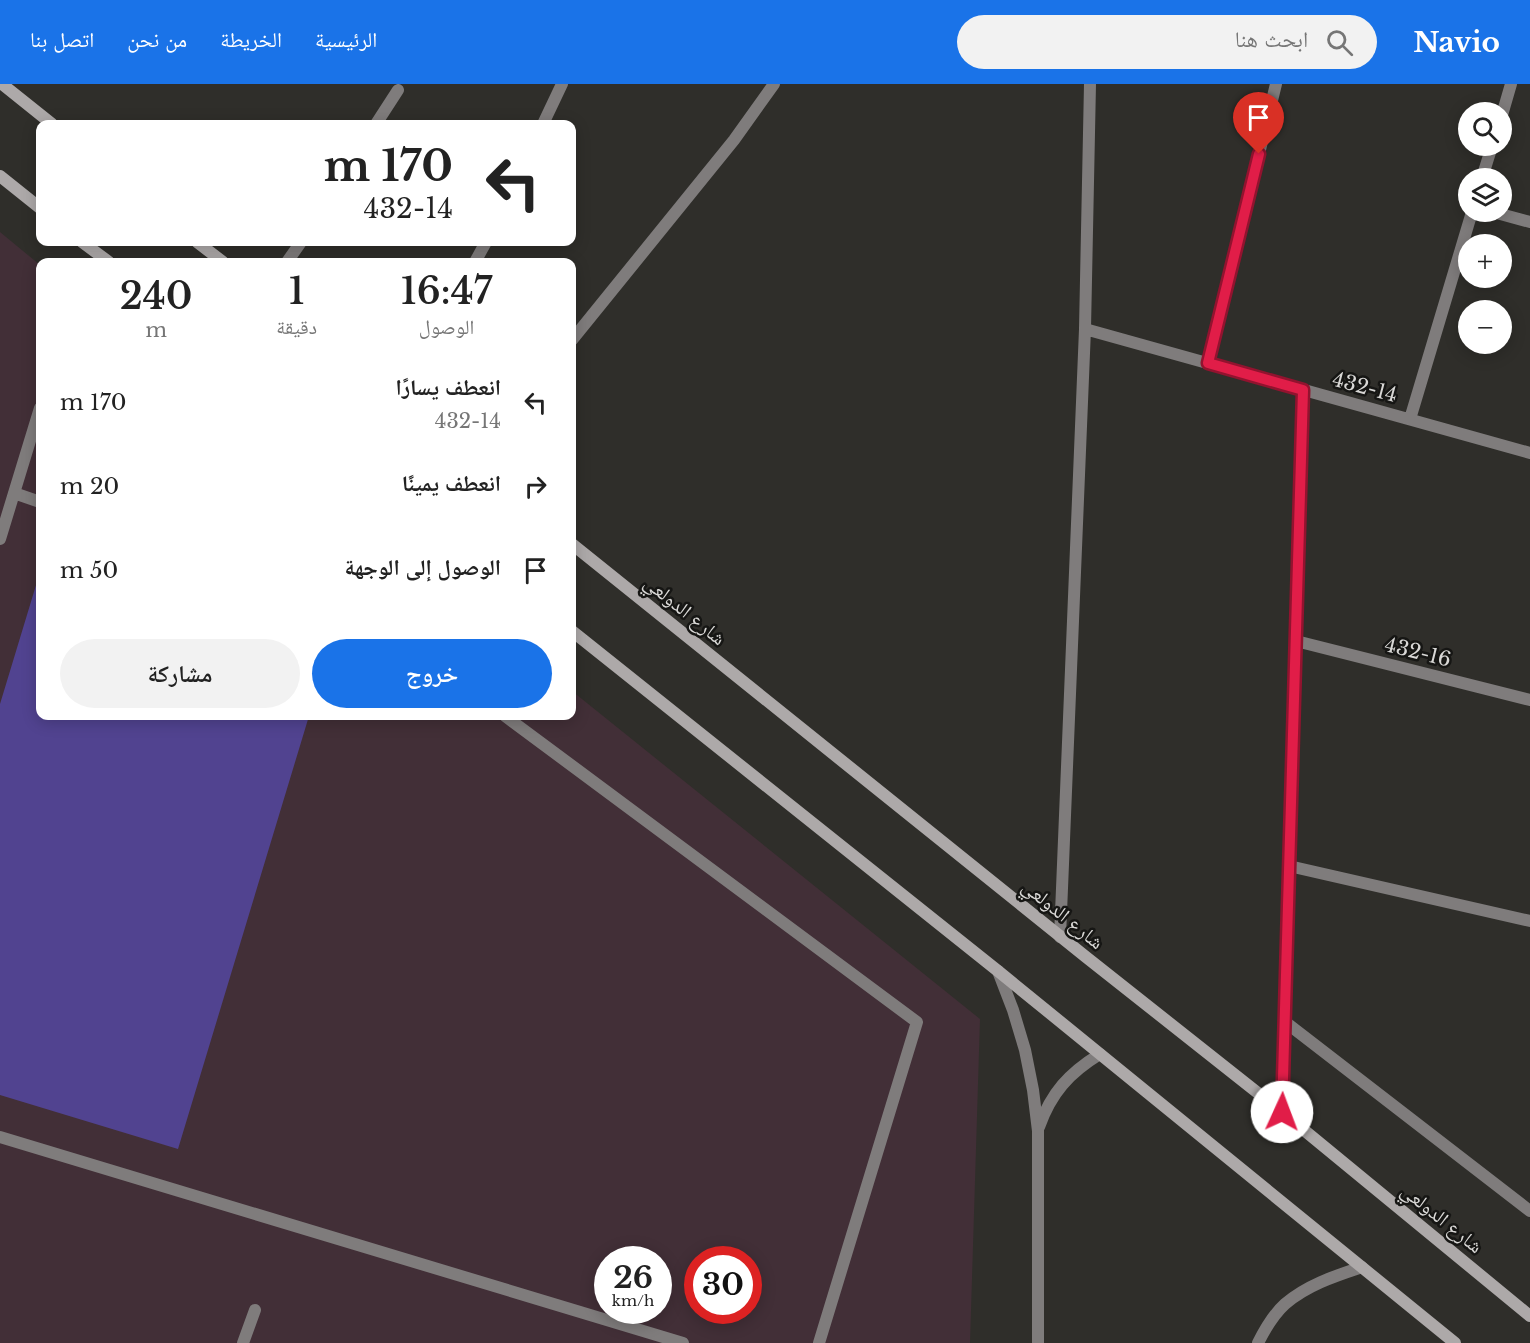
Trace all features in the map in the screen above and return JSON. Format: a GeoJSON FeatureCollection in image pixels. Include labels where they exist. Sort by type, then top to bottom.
{"type":"FeatureCollection","features":[{"type":"Feature","properties":{"kind":"main road"},"geometry":{"type":"LineString","coordinates":[[2,84],[47,120]]}},
{"type":"Feature","properties":{"kind":"main road"},"geometry":{"type":"LineString","coordinates":[[0,176],[36,205]]}},
{"type":"Feature","properties":{"kind":"main road"},"geometry":{"type":"LineString","coordinates":[[86,246],[100,258]]}},
{"type":"Feature","properties":{"kind":"main road"},"geometry":{"type":"LineString","coordinates":[[201,246],[218,258]]}},
{"type":"Feature","properties":{"kind":"main road","name":"شارع الدولعي"},"geometry":{"type":"LineString","coordinates":[[576,547],[1060,937],[1282,1112],[1530,1316]]}},
{"type":"Feature","properties":{"kind":"main road"},"geometry":{"type":"LineString","coordinates":[[576,634],[998,971],[1455,1343]]}},
{"type":"Feature","properties":{"kind":"street"},"geometry":{"type":"LineString","coordinates":[[545,120],[562,84]]}},
{"type":"Feature","properties":{"kind":"street"},"geometry":{"type":"LineString","coordinates":[[576,335],[734,140],[774,84]]}},
{"type":"Feature","properties":{"kind":"street"},"geometry":{"type":"LineString","coordinates":[[1060,937],[1085,329],[1089,84]]}},
{"type":"Feature","properties":{"kind":"street"},"geometry":{"type":"LineString","coordinates":[[1208,363],[1276,84]]}},
{"type":"Feature","properties":{"kind":"street"},"geometry":{"type":"LineString","coordinates":[[1506,102],[1511,84]]}},
{"type":"Feature","properties":{"kind":"street"},"geometry":{"type":"LineString","coordinates":[[379,120],[398,90]]}},
{"type":"Feature","properties":{"kind":"street"},"geometry":{"type":"LineString","coordinates":[[1512,217],[1530,222]]}},
{"type":"Feature","properties":{"kind":"street"},"geometry":{"type":"LineString","coordinates":[[1410,419],[1470,222]]}},
{"type":"Feature","properties":{"kind":"street","name":"432-14"},"geometry":{"type":"LineString","coordinates":[[1085,329],[1530,453]]}},
{"type":"Feature","properties":{"kind":"street"},"geometry":{"type":"LineString","coordinates":[[1282,1112],[1303,390]]}},
{"type":"Feature","properties":{"kind":"street"},"geometry":{"type":"LineString","coordinates":[[0,539],[36,421]]}},
{"type":"Feature","properties":{"kind":"street"},"geometry":{"type":"LineString","coordinates":[[14,493],[36,501]]}},
{"type":"Feature","properties":{"kind":"street","name":"432-16"},"geometry":{"type":"LineString","coordinates":[[1296,641],[1530,700]]}},
{"type":"Feature","properties":{"kind":"street"},"geometry":{"type":"LineString","coordinates":[[510,720],[917,1022],[819,1343]]}},
{"type":"Feature","properties":{"kind":"street"},"geometry":{"type":"LineString","coordinates":[[1289,866],[1530,921]]}},
{"type":"Feature","properties":{"kind":"street"},"geometry":{"type":"LineString","coordinates":[[998,971],[1025,1050],[1038,1131],[1038,1343]]}},
{"type":"Feature","properties":{"kind":"street"},"geometry":{"type":"LineString","coordinates":[[1284,1021],[1530,1211]]}},
{"type":"Feature","properties":{"kind":"street"},"geometry":{"type":"LineString","coordinates":[[1038,1131],[1045,1112],[1067,1078],[1083,1064],[1100,1054]]}},
{"type":"Feature","properties":{"kind":"street"},"geometry":{"type":"LineString","coordinates":[[0,1137],[683,1343]]}},
{"type":"Feature","properties":{"kind":"street"},"geometry":{"type":"LineString","coordinates":[[1258,1343],[1283,1305],[1327,1278],[1362,1267]]}},
{"type":"Feature","properties":{"kind":"street"},"geometry":{"type":"LineString","coordinates":[[243,1343],[255,1310]]}},
{"type":"Feature","properties":{"kind":"shaded area"},"geometry":{"type":"Polygon","coordinates":[[[0,232],[36,262],[36,720],[576,720],[576,694],[980,1019],[970,1343],[0,1343],[0,232]]]}},
{"type":"Feature","properties":{"kind":"building"},"geometry":{"type":"Polygon","coordinates":[[[36,585],[36,720],[308,720],[178,1149],[0,1095],[0,704],[36,585]]]}},
{"type":"Feature","properties":{"kind":"route"},"geometry":{"type":"LineString","coordinates":[[1259,154],[1208,363],[1303,390],[1282,1112]]}}]}
